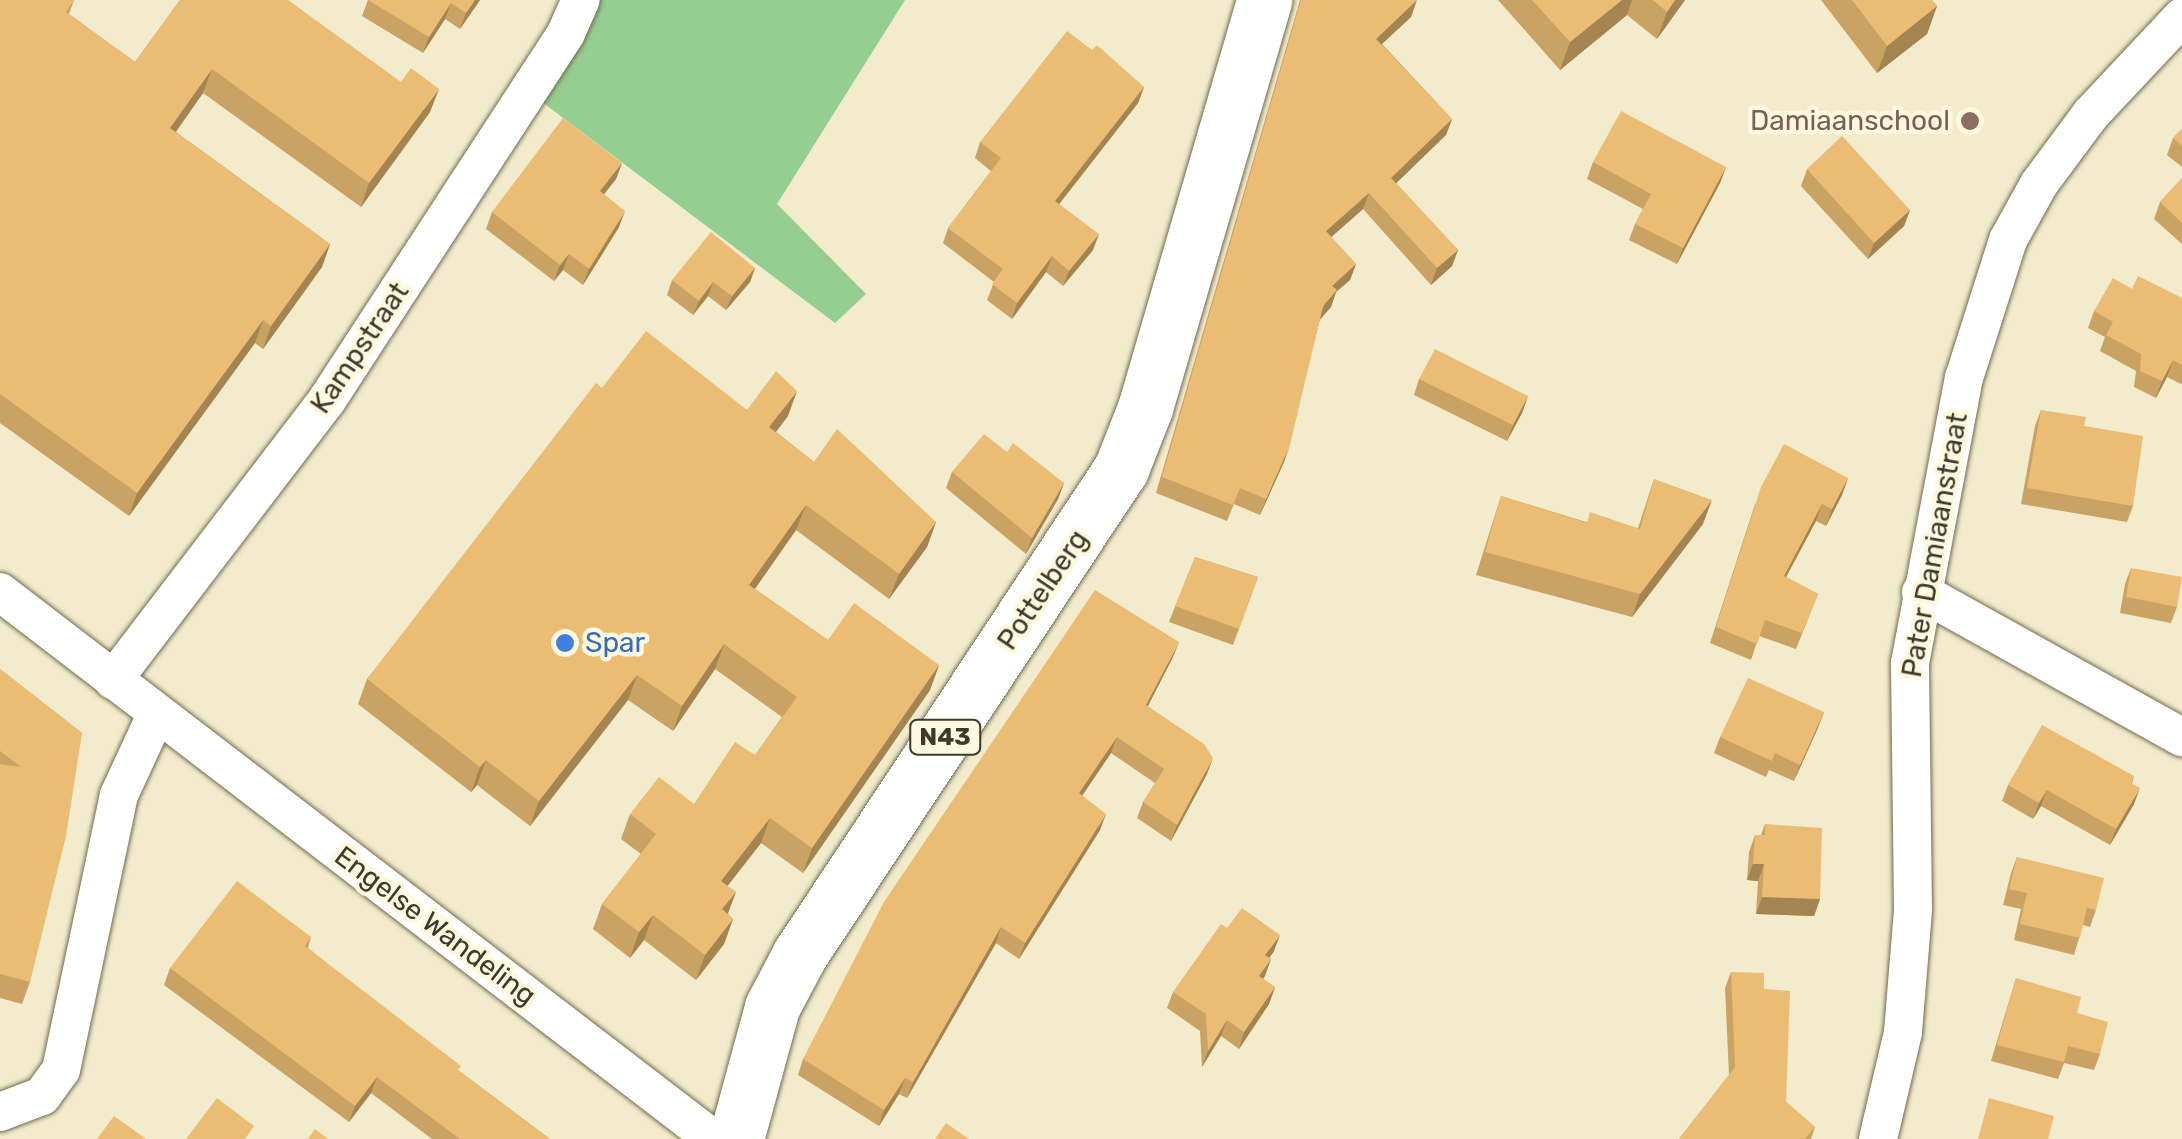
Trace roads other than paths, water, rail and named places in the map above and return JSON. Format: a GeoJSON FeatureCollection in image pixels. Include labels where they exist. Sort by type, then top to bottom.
{"type":"FeatureCollection","features":[{"type":"Feature","properties":{"kind":"main road","name":"Pottelberg"},"geometry":{"type":"LineString","coordinates":[[736,1139],[772,1007],[800,954],[1120,469],[1145,408],[1264,0]]}},
{"type":"Feature","properties":{"kind":"street","name":"Kampstraat"},"geometry":{"type":"LineString","coordinates":[[114,680],[327,400],[556,50],[581,0]]}},
{"type":"Feature","properties":{"kind":"street","name":"Pater Damiaanstraat"},"geometry":{"type":"LineString","coordinates":[[1878,1139],[1904,1032],[1909,962],[1910,663],[1964,378],[2008,240],[2091,114],[2182,17]]}},
{"type":"Feature","properties":{"kind":"street","name":"Engelse Wandeling"},"geometry":{"type":"LineString","coordinates":[[0,592],[713,1139]]}},
{"type":"Feature","properties":{"kind":"street"},"geometry":{"type":"LineString","coordinates":[[1921,592],[2182,737]]}},
{"type":"Feature","properties":{"kind":"street"},"geometry":{"type":"LineString","coordinates":[[0,1112],[42,1096],[62,1070],[120,796],[156,714]]}},
{"type":"Feature","properties":{"kind":"place","name":"Damiaanschool"},"geometry":{"type":"Point","coordinates":[1970,121]}},
{"type":"Feature","properties":{"kind":"place","name":"Spar"},"geometry":{"type":"Point","coordinates":[565,643]}}]}
